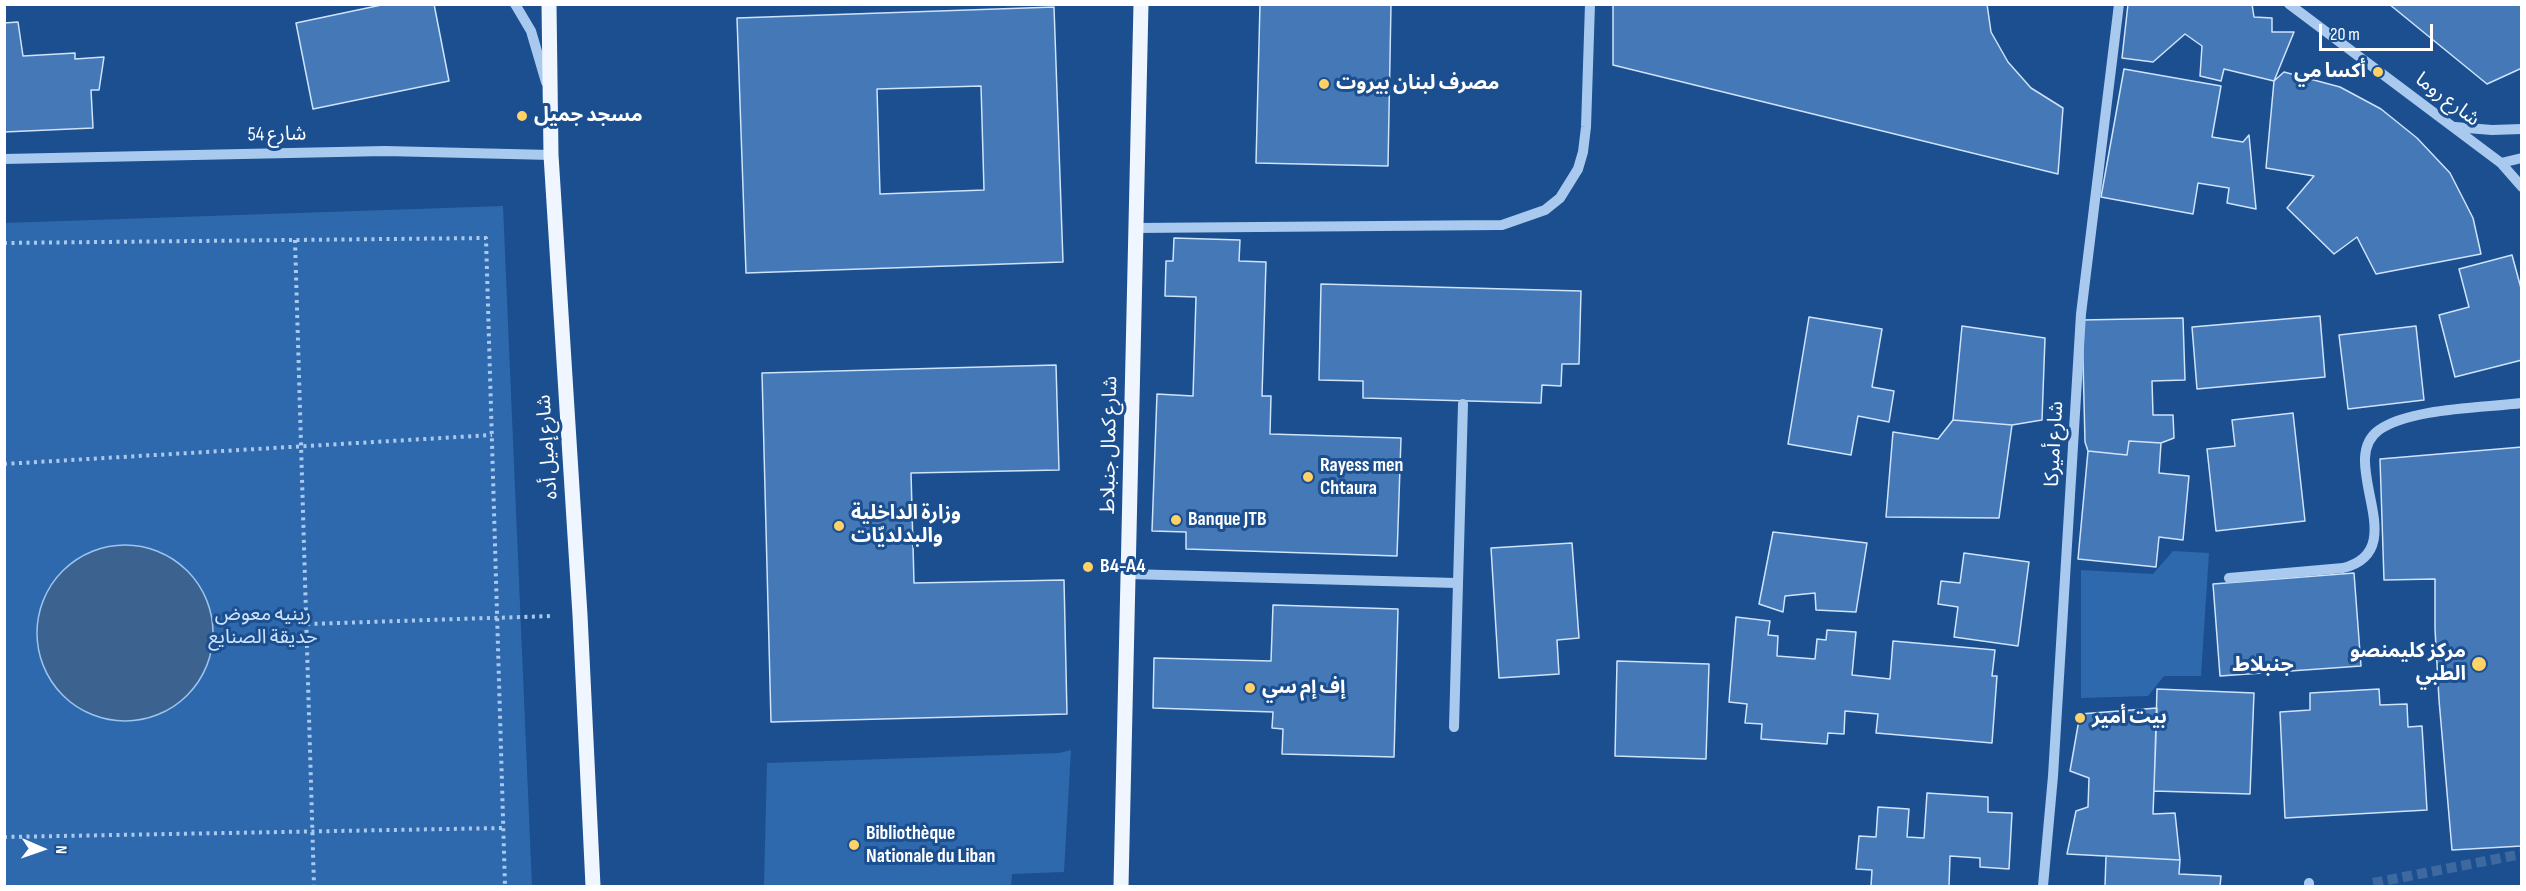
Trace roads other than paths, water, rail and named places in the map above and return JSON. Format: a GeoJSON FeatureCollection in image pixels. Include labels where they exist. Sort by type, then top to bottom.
{"type":"FeatureCollection","features":[{"type":"Feature","properties":{"kind":"main road","name":"شارع إميل أده"},"geometry":{"type":"LineString","coordinates":[[549,4],[551,156],[580,615],[593,886]]}},
{"type":"Feature","properties":{"kind":"main road","name":"شارع كمال جنبلاط"},"geometry":{"type":"LineString","coordinates":[[1121,886],[1142,4]]}},
{"type":"Feature","properties":{"kind":"street"},"geometry":{"type":"LineString","coordinates":[[515,4],[531,31],[551,101]]}},
{"type":"Feature","properties":{"kind":"street"},"geometry":{"type":"LineString","coordinates":[[1136,228],[1502,225],[1545,210],[1560,198],[1571,183],[1583,152],[1590,4]]}},
{"type":"Feature","properties":{"kind":"street","name":"شارع أميركا"},"geometry":{"type":"LineString","coordinates":[[2043,886],[2053,776],[2082,314],[2119,4]]}},
{"type":"Feature","properties":{"kind":"street","name":"شارع روما"},"geometry":{"type":"LineString","coordinates":[[2289,4],[2501,163],[2522,187]]}},
{"type":"Feature","properties":{"kind":"street"},"geometry":{"type":"LineString","coordinates":[[2455,128],[2522,129]]}},
{"type":"Feature","properties":{"kind":"street","name":"شارع 54"},"geometry":{"type":"LineString","coordinates":[[4,159],[385,151],[551,156]]}},
{"type":"Feature","properties":{"kind":"street"},"geometry":{"type":"LineString","coordinates":[[2501,163],[2522,158]]}},
{"type":"Feature","properties":{"kind":"street"},"geometry":{"type":"LineString","coordinates":[[2229,578],[2343,568],[2358,564],[2367,557],[2374,536],[2365,462],[2369,443],[2377,432],[2410,416],[2522,403]]}},
{"type":"Feature","properties":{"kind":"street"},"geometry":{"type":"LineString","coordinates":[[1454,727],[1462,405]]}},
{"type":"Feature","properties":{"kind":"street"},"geometry":{"type":"LineString","coordinates":[[1128,574],[1456,583]]}},
{"type":"Feature","properties":{"kind":"tunnel"},"geometry":{"type":"LineString","coordinates":[[2373,883],[2522,854]]}},
{"type":"Feature","properties":{"kind":"place","name":"أكسا مي"},"geometry":{"type":"Point","coordinates":[2378,72]}},
{"type":"Feature","properties":{"kind":"place","name":"مصرف لبنان بيروت"},"geometry":{"type":"Point","coordinates":[1324,84]}},
{"type":"Feature","properties":{"kind":"place","name":"مسجد جميل"},"geometry":{"type":"Point","coordinates":[522,116]}},
{"type":"Feature","properties":{"kind":"place","name":"Rayess men Chtaura"},"geometry":{"type":"Point","coordinates":[1308,477]}},
{"type":"Feature","properties":{"kind":"place","name":"Banque JTB"},"geometry":{"type":"Point","coordinates":[1176,520]}},
{"type":"Feature","properties":{"kind":"place","name":"وزارة الداخلية والبدلديّات"},"geometry":{"type":"Point","coordinates":[839,526]}},
{"type":"Feature","properties":{"kind":"place","name":"B4-A4"},"geometry":{"type":"Point","coordinates":[1088,567]}},
{"type":"Feature","properties":{"kind":"place","name":"مركز كليمنصو الطبي"},"geometry":{"type":"Point","coordinates":[2479,664]}},
{"type":"Feature","properties":{"kind":"place","name":"إف إم سي"},"geometry":{"type":"Point","coordinates":[1250,688]}},
{"type":"Feature","properties":{"kind":"place","name":"بيت أمير"},"geometry":{"type":"Point","coordinates":[2080,718]}},
{"type":"Feature","properties":{"kind":"place","name":"Bibliothèque Nationale du Liban"},"geometry":{"type":"Point","coordinates":[854,845]}},
{"type":"Feature","properties":{"kind":"district","name":"جنبلاط"},"geometry":{"type":"Point","coordinates":[2263,666]}},
{"type":"Feature","properties":{"kind":"park label","name":"رينيه معوض حديقة الصنايع"},"geometry":{"type":"Point","coordinates":[263,626]}}]}
